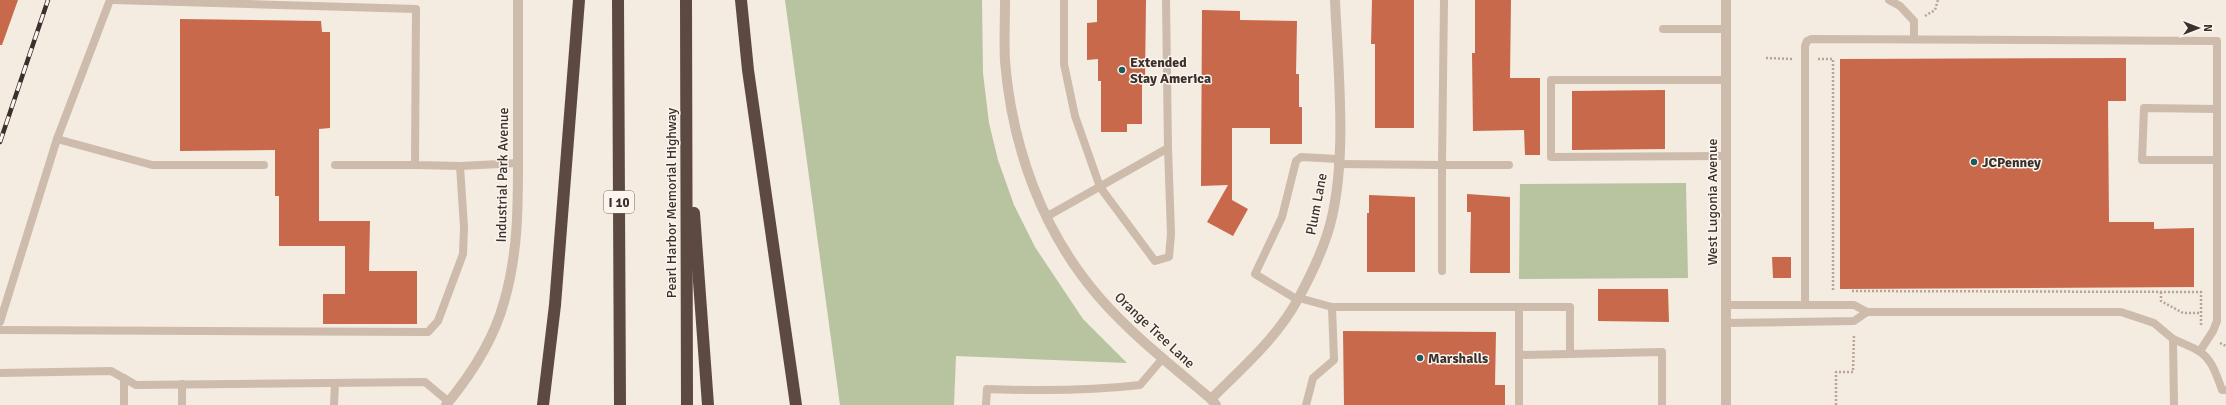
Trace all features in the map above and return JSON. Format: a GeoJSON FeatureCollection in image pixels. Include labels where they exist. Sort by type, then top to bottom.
{"type":"FeatureCollection","features":[{"type":"Feature","properties":{"kind":"highway"},"geometry":{"type":"LineString","coordinates":[[543,405],[555,305],[579,0]]}},
{"type":"Feature","properties":{"kind":"highway","name":"I 10"},"geometry":{"type":"LineString","coordinates":[[618,0],[620,405]]}},
{"type":"Feature","properties":{"kind":"highway","name":"Pearl Harbor Memorial Highway"},"geometry":{"type":"LineString","coordinates":[[686,0],[687,405]]}},
{"type":"Feature","properties":{"kind":"highway"},"geometry":{"type":"LineString","coordinates":[[741,0],[748,70],[796,405]]}},
{"type":"Feature","properties":{"kind":"highway"},"geometry":{"type":"LineString","coordinates":[[686,120],[708,405]]}},
{"type":"Feature","properties":{"kind":"street","name":"Industrial Park Avenue"},"geometry":{"type":"LineString","coordinates":[[448,404],[486,345],[504,304],[513,262],[518,220],[518,0]]}},
{"type":"Feature","properties":{"kind":"street","name":"Orange Tree Lane"},"geometry":{"type":"LineString","coordinates":[[1005,0],[1005,59],[1008,92],[1016,136],[1028,175],[1046,217],[1066,253],[1098,296],[1132,331],[1213,402]]}},
{"type":"Feature","properties":{"kind":"street","name":"Plum Lane"},"geometry":{"type":"LineString","coordinates":[[1213,402],[1263,348],[1298,299],[1327,235],[1337,184],[1340,125],[1335,0]]}},
{"type":"Feature","properties":{"kind":"street","name":"West Lugonia Avenue"},"geometry":{"type":"LineString","coordinates":[[1726,0],[1726,405]]}},
{"type":"Feature","properties":{"kind":"lane"},"geometry":{"type":"LineString","coordinates":[[0,322],[57,139],[110,0]]}},
{"type":"Feature","properties":{"kind":"lane"},"geometry":{"type":"LineString","coordinates":[[114,0],[416,9],[415,165]]}},
{"type":"Feature","properties":{"kind":"lane"},"geometry":{"type":"LineString","coordinates":[[1064,0],[1064,64],[1075,116],[1100,187],[1155,261],[1169,257],[1171,234],[1166,0]]}},
{"type":"Feature","properties":{"kind":"lane"},"geometry":{"type":"LineString","coordinates":[[1442,271],[1444,0]]}},
{"type":"Feature","properties":{"kind":"lane"},"geometry":{"type":"LineString","coordinates":[[1889,0],[1900,6],[1914,21],[1914,39]]}},
{"type":"Feature","properties":{"kind":"lane"},"geometry":{"type":"LineString","coordinates":[[1663,29],[1726,29]]}},
{"type":"Feature","properties":{"kind":"lane"},"geometry":{"type":"LineString","coordinates":[[1805,304],[1805,46],[1807,41],[1811,39],[2217,40],[2217,321],[2200,351]]}},
{"type":"Feature","properties":{"kind":"lane"},"geometry":{"type":"LineString","coordinates":[[1726,80],[1550,80],[1551,157],[1726,156]]}},
{"type":"Feature","properties":{"kind":"lane"},"geometry":{"type":"LineString","coordinates":[[2216,109],[2144,108],[2142,160],[2216,160]]}},
{"type":"Feature","properties":{"kind":"lane"},"geometry":{"type":"LineString","coordinates":[[57,139],[152,164],[264,164]]}},
{"type":"Feature","properties":{"kind":"lane"},"geometry":{"type":"LineString","coordinates":[[1046,217],[1168,148]]}},
{"type":"Feature","properties":{"kind":"lane"},"geometry":{"type":"LineString","coordinates":[[1509,165],[1442,165],[1338,161],[1301,157],[1296,161],[1282,217],[1255,274],[1298,299],[1332,307],[1570,307],[1570,354]]}},
{"type":"Feature","properties":{"kind":"lane"},"geometry":{"type":"LineString","coordinates":[[335,165],[460,166],[518,163]]}},
{"type":"Feature","properties":{"kind":"lane"},"geometry":{"type":"LineString","coordinates":[[0,330],[428,332],[438,321],[463,254],[464,227],[460,166]]}},
{"type":"Feature","properties":{"kind":"lane"},"geometry":{"type":"LineString","coordinates":[[1726,305],[1854,305],[1867,312],[2121,312],[2154,323],[2174,338],[2200,351],[2212,362],[2222,390],[2226,390]]}},
{"type":"Feature","properties":{"kind":"lane"},"geometry":{"type":"LineString","coordinates":[[1306,405],[1312,378],[1334,360],[1332,307]]}},
{"type":"Feature","properties":{"kind":"lane"},"geometry":{"type":"LineString","coordinates":[[1519,307],[1519,405]]}},
{"type":"Feature","properties":{"kind":"lane"},"geometry":{"type":"LineString","coordinates":[[1726,323],[1854,321],[1867,312]]}},
{"type":"Feature","properties":{"kind":"lane"},"geometry":{"type":"LineString","coordinates":[[2174,338],[2174,405]]}},
{"type":"Feature","properties":{"kind":"lane"},"geometry":{"type":"LineString","coordinates":[[1519,355],[1662,352],[1662,405]]}},
{"type":"Feature","properties":{"kind":"lane"},"geometry":{"type":"LineString","coordinates":[[986,405],[987,388],[1040,391],[1107,389],[1140,385],[1163,358]]}},
{"type":"Feature","properties":{"kind":"lane"},"geometry":{"type":"LineString","coordinates":[[0,373],[111,371],[136,385],[425,382],[448,404]]}},
{"type":"Feature","properties":{"kind":"lane"},"geometry":{"type":"LineString","coordinates":[[124,378],[124,405]]}},
{"type":"Feature","properties":{"kind":"lane"},"geometry":{"type":"LineString","coordinates":[[334,405],[335,383]]}},
{"type":"Feature","properties":{"kind":"lane"},"geometry":{"type":"LineString","coordinates":[[182,384],[182,405]]}},
{"type":"Feature","properties":{"kind":"path"},"geometry":{"type":"LineString","coordinates":[[1914,21],[1932,13],[1935,10],[1938,0]]}},
{"type":"Feature","properties":{"kind":"path"},"geometry":{"type":"LineString","coordinates":[[1766,58],[1833,59],[1833,291]]}},
{"type":"Feature","properties":{"kind":"path"},"geometry":{"type":"LineString","coordinates":[[1805,291],[1840,291]]}},
{"type":"Feature","properties":{"kind":"path"},"geometry":{"type":"LineString","coordinates":[[1847,291],[2201,292],[2200,325],[2219,343],[2226,346]]}},
{"type":"Feature","properties":{"kind":"path"},"geometry":{"type":"LineString","coordinates":[[2161,292],[2161,301],[2183,313],[2200,313]]}},
{"type":"Feature","properties":{"kind":"path"},"geometry":{"type":"LineString","coordinates":[[1836,405],[1836,372],[1853,372],[1854,334]]}},
{"type":"Feature","properties":{"kind":"green space"},"geometry":{"type":"Polygon","coordinates":[[[785,0],[982,0],[983,73],[989,123],[998,160],[1014,205],[1035,247],[1083,319],[1127,363],[956,356],[954,405],[840,405],[785,0]]]}},
{"type":"Feature","properties":{"kind":"green space"},"geometry":{"type":"Polygon","coordinates":[[[1686,183],[1688,278],[1519,279],[1520,184],[1686,183]]]}},
{"type":"Feature","properties":{"kind":"building"},"geometry":{"type":"Polygon","coordinates":[[[0,0],[18,0],[2,45],[0,45],[0,0]]]}},
{"type":"Feature","properties":{"kind":"building","name":"Extended Stay America"},"geometry":{"type":"Polygon","coordinates":[[[1097,0],[1146,0],[1145,81],[1142,81],[1142,124],[1127,124],[1127,132],[1101,132],[1101,81],[1098,81],[1098,59],[1087,60],[1087,23],[1097,22],[1097,0]]]}},
{"type":"Feature","properties":{"kind":"building"},"geometry":{"type":"Polygon","coordinates":[[[1372,0],[1414,0],[1414,128],[1375,128],[1375,44],[1371,44],[1372,0]]]}},
{"type":"Feature","properties":{"kind":"building"},"geometry":{"type":"Polygon","coordinates":[[[1475,0],[1511,0],[1510,78],[1540,78],[1540,155],[1525,155],[1524,130],[1473,131],[1472,53],[1475,53],[1475,0]]]}},
{"type":"Feature","properties":{"kind":"building"},"geometry":{"type":"Polygon","coordinates":[[[1202,10],[1240,11],[1240,20],[1297,21],[1296,74],[1299,74],[1299,107],[1302,107],[1302,144],[1270,144],[1270,128],[1232,128],[1232,200],[1248,209],[1233,236],[1207,222],[1228,185],[1201,186],[1202,10]]]}},
{"type":"Feature","properties":{"kind":"building"},"geometry":{"type":"Polygon","coordinates":[[[180,19],[321,21],[322,32],[330,32],[330,128],[319,129],[319,221],[370,221],[369,271],[417,271],[417,324],[323,324],[323,294],[345,294],[345,246],[279,246],[279,196],[275,196],[275,150],[180,151],[180,19]]]}},
{"type":"Feature","properties":{"kind":"building","name":"JCPenney"},"geometry":{"type":"Polygon","coordinates":[[[2126,58],[2126,101],[2108,101],[2109,222],[2154,222],[2154,229],[2194,228],[2194,287],[1840,289],[1840,59],[2126,58]]]}},
{"type":"Feature","properties":{"kind":"building"},"geometry":{"type":"Polygon","coordinates":[[[1665,90],[1665,149],[1572,150],[1572,91],[1665,90]]]}},
{"type":"Feature","properties":{"kind":"building"},"geometry":{"type":"Polygon","coordinates":[[[1467,194],[1510,197],[1510,273],[1470,273],[1471,212],[1467,212],[1467,194]]]}},
{"type":"Feature","properties":{"kind":"building"},"geometry":{"type":"Polygon","coordinates":[[[1369,195],[1415,197],[1415,272],[1367,272],[1367,213],[1369,213],[1369,195]]]}},
{"type":"Feature","properties":{"kind":"building"},"geometry":{"type":"Polygon","coordinates":[[[1772,257],[1791,257],[1791,278],[1773,278],[1772,257]]]}},
{"type":"Feature","properties":{"kind":"building"},"geometry":{"type":"Polygon","coordinates":[[[1598,289],[1668,289],[1669,322],[1598,321],[1598,289]]]}},
{"type":"Feature","properties":{"kind":"building","name":"Marshalls"},"geometry":{"type":"Polygon","coordinates":[[[1343,331],[1496,332],[1495,385],[1505,385],[1505,405],[1344,405],[1343,331]]]}},
{"type":"Feature","properties":{"kind":"railway"},"geometry":{"type":"LineString","coordinates":[[0,142],[48,0]]}},
{"type":"Feature","properties":{"kind":"place","name":"Extended Stay America"},"geometry":{"type":"Point","coordinates":[1122,70]}},
{"type":"Feature","properties":{"kind":"place","name":"JCPenney"},"geometry":{"type":"Point","coordinates":[1974,162]}},
{"type":"Feature","properties":{"kind":"place","name":"Marshalls"},"geometry":{"type":"Point","coordinates":[1420,358]}}]}
